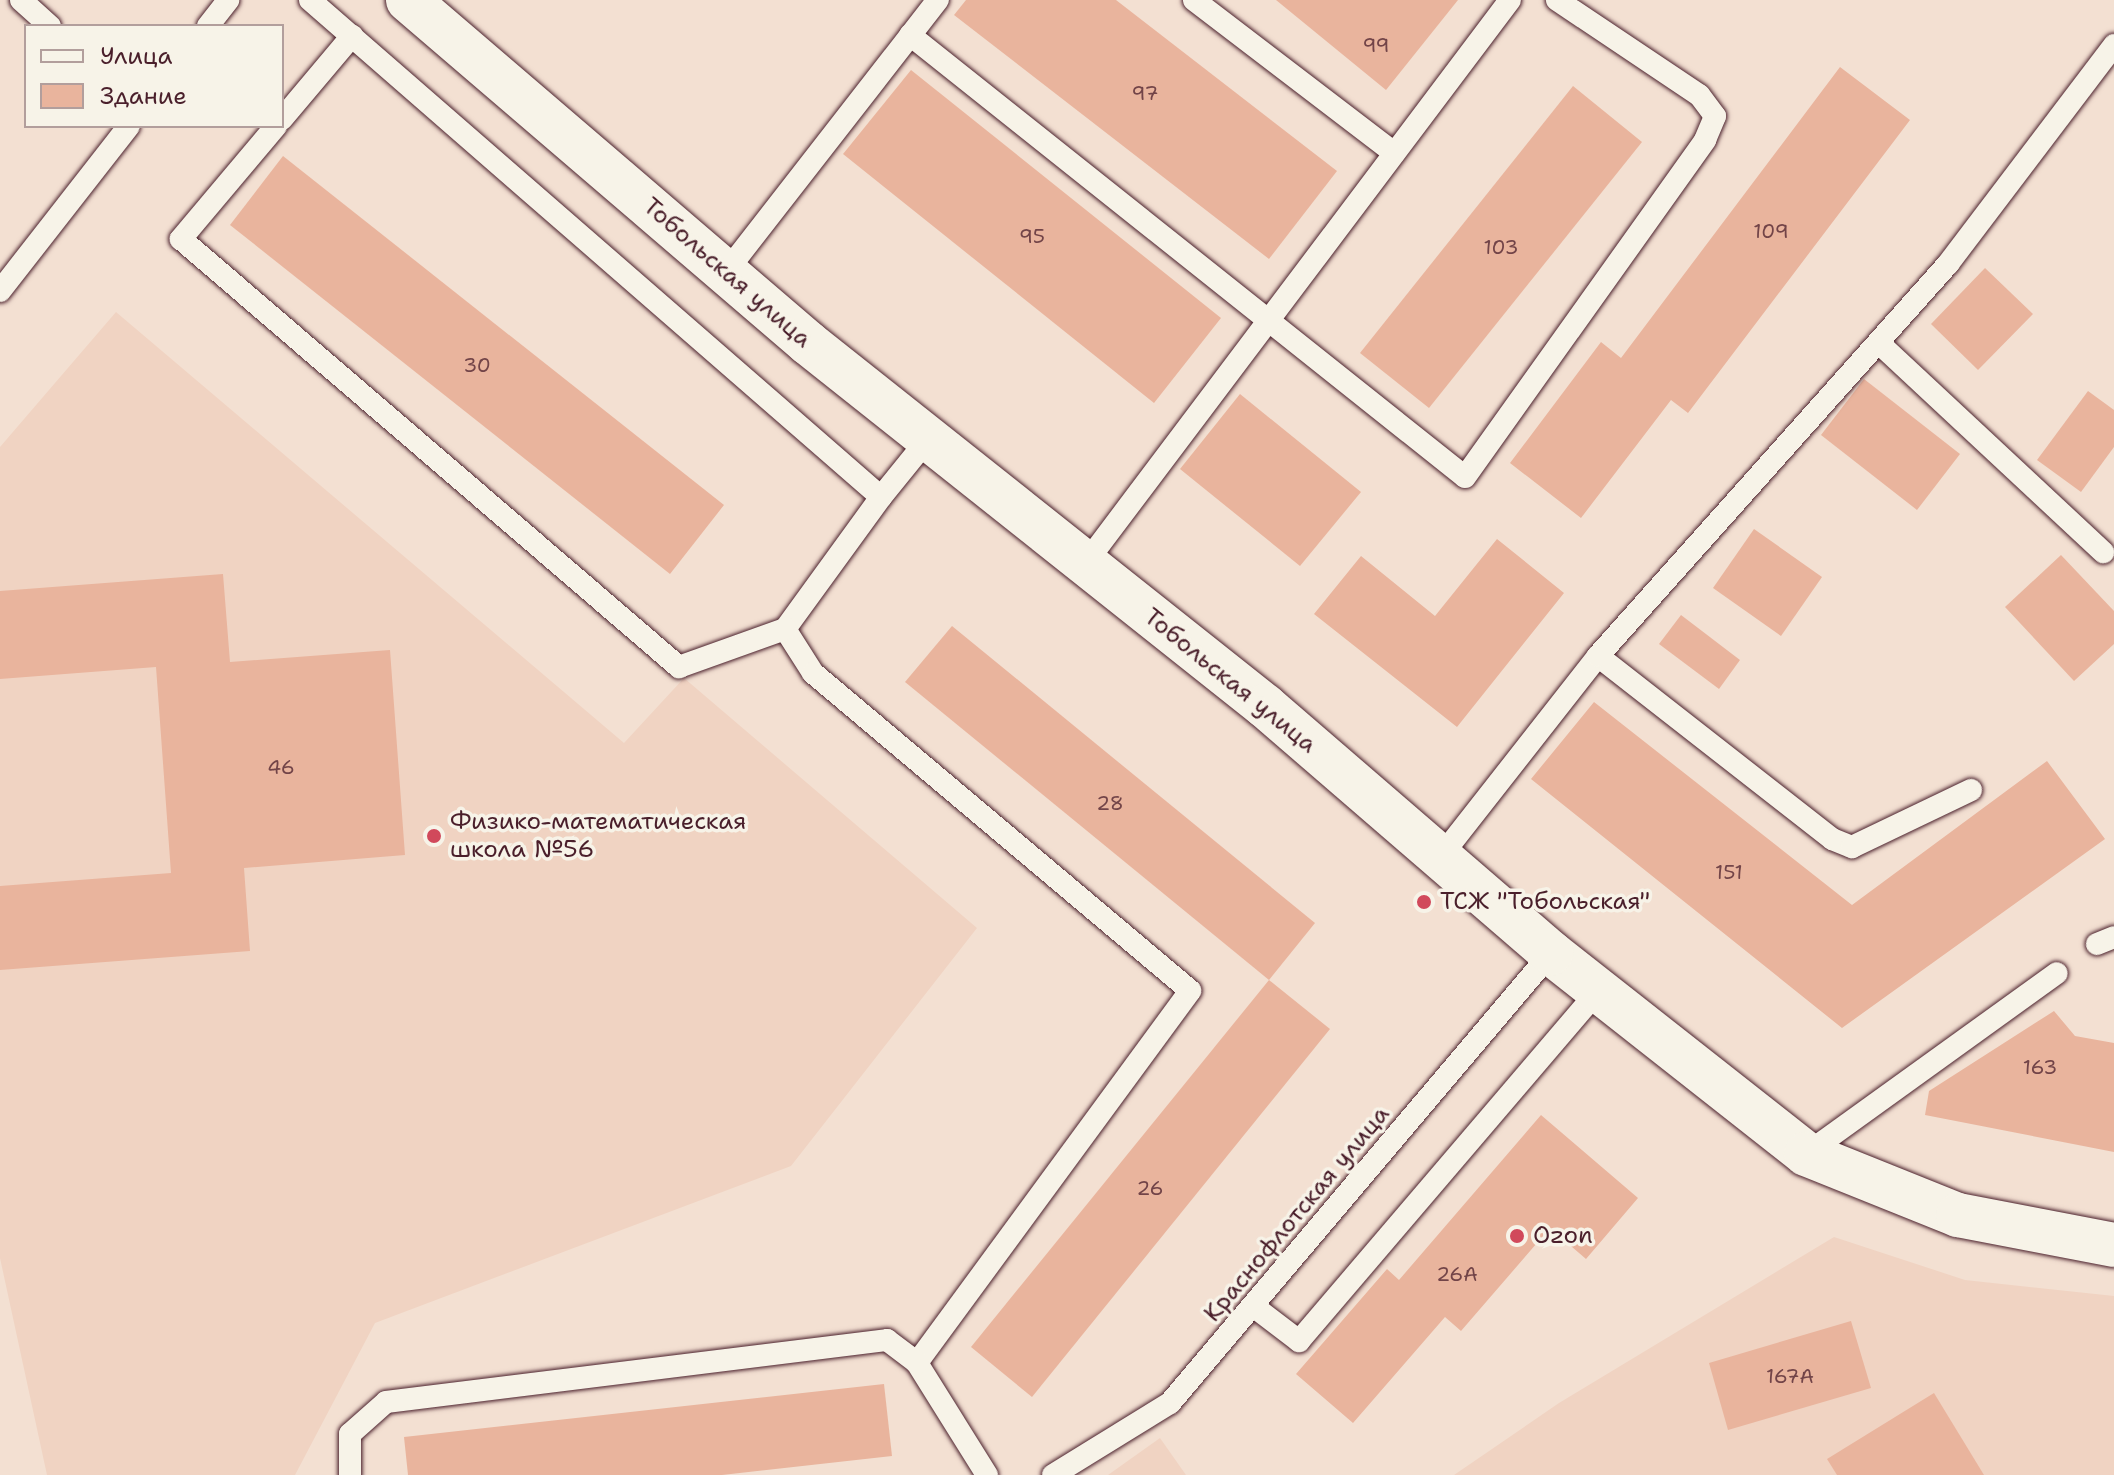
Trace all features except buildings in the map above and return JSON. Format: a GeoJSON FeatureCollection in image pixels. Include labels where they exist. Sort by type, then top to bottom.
{"type":"FeatureCollection","features":[{"type":"Feature","properties":{"kind":"street","name":"Тобольская улица"},"geometry":{"type":"LineString","coordinates":[[408,0],[726,272],[928,439],[1265,706],[1438,860],[1597,992],[1806,1154],[1958,1215],[2114,1245]]}},
{"type":"Feature","properties":{"kind":"lane"},"geometry":{"type":"LineString","coordinates":[[21,0],[48,24]]}},
{"type":"Feature","properties":{"kind":"lane"},"geometry":{"type":"LineString","coordinates":[[210,24],[228,0]]}},
{"type":"Feature","properties":{"kind":"lane"},"geometry":{"type":"LineString","coordinates":[[310,0],[881,497]]}},
{"type":"Feature","properties":{"kind":"lane"},"geometry":{"type":"LineString","coordinates":[[726,272],[938,0]]}},
{"type":"Feature","properties":{"kind":"lane"},"geometry":{"type":"LineString","coordinates":[[1194,0],[1394,153]]}},
{"type":"Feature","properties":{"kind":"lane"},"geometry":{"type":"LineString","coordinates":[[1085,564],[1267,317],[1510,0]]}},
{"type":"Feature","properties":{"kind":"lane"},"geometry":{"type":"LineString","coordinates":[[910,35],[1465,477],[1705,140],[1715,116],[1699,95],[1557,0]]}},
{"type":"Feature","properties":{"kind":"lane"},"geometry":{"type":"LineString","coordinates":[[284,117],[352,36]]}},
{"type":"Feature","properties":{"kind":"lane"},"geometry":{"type":"LineString","coordinates":[[1438,860],[1598,656],[1881,345],[2114,45]]}},
{"type":"Feature","properties":{"kind":"lane"},"geometry":{"type":"LineString","coordinates":[[0,291],[127,128]]}},
{"type":"Feature","properties":{"kind":"lane"},"geometry":{"type":"LineString","coordinates":[[274,128],[181,239],[679,667],[785,629],[881,497],[928,439]]}},
{"type":"Feature","properties":{"kind":"lane"},"geometry":{"type":"LineString","coordinates":[[1881,345],[2103,552]]}},
{"type":"Feature","properties":{"kind":"lane"},"geometry":{"type":"LineString","coordinates":[[785,629],[813,673],[1190,991],[917,1363]]}},
{"type":"Feature","properties":{"kind":"lane"},"geometry":{"type":"LineString","coordinates":[[1598,656],[1832,839],[1852,847],[1971,790]]}},
{"type":"Feature","properties":{"kind":"lane","name":"Краснофлотская улица"},"geometry":{"type":"LineString","coordinates":[[1053,1475],[1170,1403],[1551,953]]}},
{"type":"Feature","properties":{"kind":"lane"},"geometry":{"type":"LineString","coordinates":[[1806,1154],[2057,973]]}},
{"type":"Feature","properties":{"kind":"lane"},"geometry":{"type":"LineString","coordinates":[[1253,1306],[1299,1341],[1597,992]]}},
{"type":"Feature","properties":{"kind":"lane"},"geometry":{"type":"LineString","coordinates":[[350,1475],[350,1434],[386,1402],[887,1340],[917,1363],[987,1475]]}},
{"type":"Feature","properties":{"kind":"shaded area","name":"Физико-математическая школа №56"},"geometry":{"type":"Polygon","coordinates":[[[116,312],[624,743],[684,678],[977,928],[791,1166],[375,1323],[295,1475],[47,1475],[0,1258],[0,447],[116,312]]]}},
{"type":"Feature","properties":{"kind":"shaded area"},"geometry":{"type":"Polygon","coordinates":[[[1834,1237],[1965,1280],[2114,1296],[2114,1475],[1454,1475],[1559,1403],[1834,1237]]]}},
{"type":"Feature","properties":{"kind":"shaded area"},"geometry":{"type":"Polygon","coordinates":[[[1160,1438],[1186,1475],[1108,1475],[1160,1438]]]}},
{"type":"Feature","properties":{"kind":"place","name":"Физико-математическая школа №56"},"geometry":{"type":"Point","coordinates":[434,836]}},
{"type":"Feature","properties":{"kind":"place","name":"ТСЖ \"Тобольская\""},"geometry":{"type":"Point","coordinates":[1424,902]}},
{"type":"Feature","properties":{"kind":"place","name":"Ozon"},"geometry":{"type":"Point","coordinates":[1517,1236]}}]}
